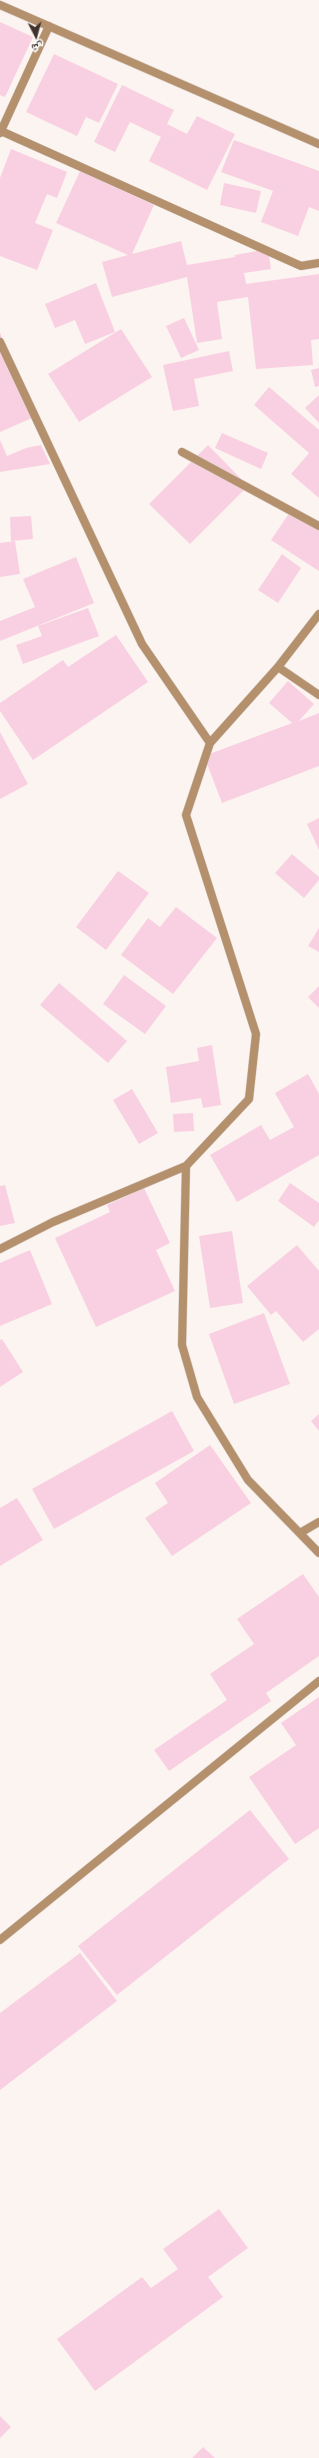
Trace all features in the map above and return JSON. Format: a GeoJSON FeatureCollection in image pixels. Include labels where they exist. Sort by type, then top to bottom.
{"type":"FeatureCollection","features":[{"type":"Feature","properties":{"kind":"street"},"geometry":{"type":"LineString","coordinates":[[0,5],[319,144]]}},
{"type":"Feature","properties":{"kind":"street"},"geometry":{"type":"LineString","coordinates":[[49,26],[0,132],[301,266],[319,263]]}},
{"type":"Feature","properties":{"kind":"street"},"geometry":{"type":"LineString","coordinates":[[0,342],[142,644],[210,743]]}},
{"type":"Feature","properties":{"kind":"street"},"geometry":{"type":"LineString","coordinates":[[182,452],[319,526]]}},
{"type":"Feature","properties":{"kind":"street"},"geometry":{"type":"LineString","coordinates":[[0,1249],[53,1222],[186,1166],[249,1099],[256,1034],[186,815],[210,743],[278,667],[319,614]]}},
{"type":"Feature","properties":{"kind":"street"},"geometry":{"type":"LineString","coordinates":[[278,667],[319,695]]}},
{"type":"Feature","properties":{"kind":"street"},"geometry":{"type":"LineString","coordinates":[[186,1166],[182,1345],[197,1397],[248,1480],[319,1553]]}},
{"type":"Feature","properties":{"kind":"street"},"geometry":{"type":"LineString","coordinates":[[300,1533],[319,1522]]}},
{"type":"Feature","properties":{"kind":"street"},"geometry":{"type":"LineString","coordinates":[[0,1940],[319,1680]]}},
{"type":"Feature","properties":{"kind":"building"},"geometry":{"type":"Polygon","coordinates":[[[0,22],[33,37],[5,97],[0,95],[0,22]]]}},
{"type":"Feature","properties":{"kind":"building"},"geometry":{"type":"Polygon","coordinates":[[[54,54],[118,84],[99,123],[86,117],[77,136],[26,112],[54,54]]]}},
{"type":"Feature","properties":{"kind":"building"},"geometry":{"type":"Polygon","coordinates":[[[122,85],[174,110],[167,124],[187,134],[197,116],[235,134],[207,190],[149,161],[161,137],[130,122],[115,152],[94,142],[122,85]]]}},
{"type":"Feature","properties":{"kind":"building"},"geometry":{"type":"Polygon","coordinates":[[[234,140],[319,171],[319,211],[309,207],[298,236],[261,222],[273,191],[221,172],[234,140]]]}},
{"type":"Feature","properties":{"kind":"building"},"geometry":{"type":"Polygon","coordinates":[[[11,149],[67,172],[57,198],[47,194],[35,223],[53,230],[37,270],[0,256],[0,178],[11,149]]]}},
{"type":"Feature","properties":{"kind":"building"},"geometry":{"type":"Polygon","coordinates":[[[80,171],[154,205],[132,254],[181,241],[187,265],[235,257],[235,255],[268,249],[271,269],[244,273],[246,284],[319,274],[319,339],[311,340],[313,365],[256,369],[248,297],[217,302],[222,339],[197,343],[187,277],[112,297],[102,262],[128,255],[56,223],[80,171]]]}},
{"type":"Feature","properties":{"kind":"building"},"geometry":{"type":"Polygon","coordinates":[[[224,183],[261,191],[256,213],[220,205],[224,183]]]}},
{"type":"Feature","properties":{"kind":"building"},"geometry":{"type":"Polygon","coordinates":[[[96,283],[115,332],[85,344],[75,320],[55,328],[45,304],[96,283]]]}},
{"type":"Feature","properties":{"kind":"building"},"geometry":{"type":"Polygon","coordinates":[[[184,318],[199,350],[181,358],[166,326],[184,318]]]}},
{"type":"Feature","properties":{"kind":"building"},"geometry":{"type":"Polygon","coordinates":[[[121,329],[152,377],[79,422],[48,374],[121,329]]]}},
{"type":"Feature","properties":{"kind":"building"},"geometry":{"type":"Polygon","coordinates":[[[0,333],[17,371],[32,418],[0,432],[0,333]]]}},
{"type":"Feature","properties":{"kind":"building"},"geometry":{"type":"Polygon","coordinates":[[[229,351],[233,371],[194,379],[199,406],[173,411],[163,365],[229,351]]]}},
{"type":"Feature","properties":{"kind":"building"},"geometry":{"type":"Polygon","coordinates":[[[319,368],[319,386],[315,387],[311,370],[319,368]]]}},
{"type":"Feature","properties":{"kind":"building"},"geometry":{"type":"Polygon","coordinates":[[[269,387],[319,430],[319,498],[291,474],[309,453],[254,405],[269,387]]]}},
{"type":"Feature","properties":{"kind":"building"},"geometry":{"type":"Polygon","coordinates":[[[319,395],[319,423],[305,408],[319,395]]]}},
{"type":"Feature","properties":{"kind":"building"},"geometry":{"type":"Polygon","coordinates":[[[222,433],[268,453],[261,469],[215,448],[222,433]]]}},
{"type":"Feature","properties":{"kind":"building"},"geometry":{"type":"Polygon","coordinates":[[[0,440],[7,456],[26,448],[41,445],[50,464],[0,472],[0,440]]]}},
{"type":"Feature","properties":{"kind":"building"},"geometry":{"type":"Polygon","coordinates":[[[208,445],[248,486],[190,544],[149,504],[208,445]]]}},
{"type":"Feature","properties":{"kind":"building"},"geometry":{"type":"Polygon","coordinates":[[[290,512],[319,531],[319,571],[271,540],[290,512]]]}},
{"type":"Feature","properties":{"kind":"building"},"geometry":{"type":"Polygon","coordinates":[[[31,516],[33,539],[11,541],[10,517],[31,516]]]}},
{"type":"Feature","properties":{"kind":"building"},"geometry":{"type":"Polygon","coordinates":[[[15,541],[20,574],[0,577],[0,543],[15,541]]]}},
{"type":"Feature","properties":{"kind":"building"},"geometry":{"type":"Polygon","coordinates":[[[282,554],[301,568],[278,603],[258,590],[282,554]]]}},
{"type":"Feature","properties":{"kind":"building"},"geometry":{"type":"Polygon","coordinates":[[[76,557],[94,603],[0,641],[0,621],[35,607],[23,579],[76,557]]]}},
{"type":"Feature","properties":{"kind":"building"},"geometry":{"type":"Polygon","coordinates":[[[88,608],[99,636],[23,664],[16,645],[42,636],[38,626],[88,608]]]}},
{"type":"Feature","properties":{"kind":"building"},"geometry":{"type":"Polygon","coordinates":[[[116,635],[148,682],[33,760],[0,711],[0,703],[63,660],[68,667],[116,635]]]}},
{"type":"Feature","properties":{"kind":"building"},"geometry":{"type":"Polygon","coordinates":[[[288,681],[314,704],[299,721],[319,713],[319,766],[222,803],[204,756],[292,723],[269,703],[288,681]]]}},
{"type":"Feature","properties":{"kind":"building"},"geometry":{"type":"Polygon","coordinates":[[[0,732],[28,784],[0,799],[0,732]]]}},
{"type":"Feature","properties":{"kind":"building"},"geometry":{"type":"Polygon","coordinates":[[[319,818],[319,850],[307,824],[319,818]]]}},
{"type":"Feature","properties":{"kind":"building"},"geometry":{"type":"Polygon","coordinates":[[[292,854],[319,877],[319,880],[304,898],[275,873],[292,854]]]}},
{"type":"Feature","properties":{"kind":"building"},"geometry":{"type":"Polygon","coordinates":[[[118,871],[149,893],[106,950],[76,927],[118,871]]]}},
{"type":"Feature","properties":{"kind":"building"},"geometry":{"type":"Polygon","coordinates":[[[176,907],[217,938],[173,994],[121,955],[148,918],[160,927],[176,907]]]}},
{"type":"Feature","properties":{"kind":"building"},"geometry":{"type":"Polygon","coordinates":[[[319,928],[319,952],[308,946],[319,928]]]}},
{"type":"Feature","properties":{"kind":"building"},"geometry":{"type":"Polygon","coordinates":[[[124,975],[166,1006],[145,1034],[103,1004],[124,975]]]}},
{"type":"Feature","properties":{"kind":"building"},"geometry":{"type":"Polygon","coordinates":[[[59,983],[127,1041],[108,1063],[40,1005],[59,983]]]}},
{"type":"Feature","properties":{"kind":"building"},"geometry":{"type":"Polygon","coordinates":[[[319,986],[319,1008],[308,997],[319,986]]]}},
{"type":"Feature","properties":{"kind":"building"},"geometry":{"type":"Polygon","coordinates":[[[212,1045],[221,1105],[203,1108],[201,1098],[171,1103],[166,1067],[199,1061],[197,1048],[212,1045]]]}},
{"type":"Feature","properties":{"kind":"building"},"geometry":{"type":"Polygon","coordinates":[[[308,1074],[319,1094],[319,1155],[237,1202],[210,1155],[261,1125],[270,1140],[294,1127],[275,1093],[308,1074]]]}},
{"type":"Feature","properties":{"kind":"building"},"geometry":{"type":"Polygon","coordinates":[[[132,1089],[158,1133],[139,1144],[113,1100],[132,1089]]]}},
{"type":"Feature","properties":{"kind":"building"},"geometry":{"type":"Polygon","coordinates":[[[193,1113],[194,1131],[174,1132],[173,1114],[193,1113]]]}},
{"type":"Feature","properties":{"kind":"building"},"geometry":{"type":"Polygon","coordinates":[[[290,1183],[319,1203],[319,1220],[314,1227],[278,1201],[290,1183]]]}},
{"type":"Feature","properties":{"kind":"building"},"geometry":{"type":"Polygon","coordinates":[[[5,1185],[15,1223],[0,1226],[0,1186],[5,1185]]]}},
{"type":"Feature","properties":{"kind":"building"},"geometry":{"type":"Polygon","coordinates":[[[144,1188],[170,1243],[156,1250],[175,1291],[96,1327],[55,1238],[110,1212],[107,1205],[144,1188]]]}},
{"type":"Feature","properties":{"kind":"building"},"geometry":{"type":"Polygon","coordinates":[[[232,1231],[243,1303],[210,1308],[199,1236],[232,1231]]]}},
{"type":"Feature","properties":{"kind":"building"},"geometry":{"type":"Polygon","coordinates":[[[297,1245],[319,1271],[319,1329],[303,1342],[276,1311],[271,1315],[247,1286],[297,1245]]]}},
{"type":"Feature","properties":{"kind":"building"},"geometry":{"type":"Polygon","coordinates":[[[30,1250],[52,1304],[0,1326],[0,1263],[30,1250]]]}},
{"type":"Feature","properties":{"kind":"building"},"geometry":{"type":"Polygon","coordinates":[[[264,1313],[290,1384],[234,1404],[209,1334],[264,1313]]]}},
{"type":"Feature","properties":{"kind":"building"},"geometry":{"type":"Polygon","coordinates":[[[2,1339],[23,1372],[0,1387],[0,1340],[2,1339]]]}},
{"type":"Feature","properties":{"kind":"building"},"geometry":{"type":"Polygon","coordinates":[[[172,1411],[194,1451],[54,1529],[32,1489],[172,1411]]]}},
{"type":"Feature","properties":{"kind":"building"},"geometry":{"type":"Polygon","coordinates":[[[319,1414],[319,1431],[311,1421],[319,1414]]]}},
{"type":"Feature","properties":{"kind":"building"},"geometry":{"type":"Polygon","coordinates":[[[210,1445],[251,1503],[172,1556],[145,1518],[168,1503],[155,1483],[210,1445]]]}},
{"type":"Feature","properties":{"kind":"building"},"geometry":{"type":"Polygon","coordinates":[[[17,1498],[43,1540],[0,1566],[0,1508],[17,1498]]]}},
{"type":"Feature","properties":{"kind":"building"},"geometry":{"type":"Polygon","coordinates":[[[303,1574],[319,1597],[319,1656],[266,1693],[271,1701],[169,1771],[154,1750],[227,1700],[210,1674],[254,1644],[237,1619],[303,1574]]]}},
{"type":"Feature","properties":{"kind":"building"},"geometry":{"type":"Polygon","coordinates":[[[319,1697],[319,1828],[295,1844],[249,1777],[296,1745],[281,1723],[319,1697]]]}},
{"type":"Feature","properties":{"kind":"building"},"geometry":{"type":"Polygon","coordinates":[[[250,1810],[289,1859],[117,1995],[78,1946],[250,1810]]]}},
{"type":"Feature","properties":{"kind":"building"},"geometry":{"type":"Polygon","coordinates":[[[80,1953],[117,2001],[0,2090],[0,2013],[80,1953]]]}},
{"type":"Feature","properties":{"kind":"building"},"geometry":{"type":"Polygon","coordinates":[[[219,2209],[248,2248],[208,2277],[223,2297],[95,2391],[57,2339],[142,2277],[151,2288],[178,2269],[163,2249],[219,2209]]]}},
{"type":"Feature","properties":{"kind":"building"},"geometry":{"type":"Polygon","coordinates":[[[0,2416],[11,2427],[0,2438],[0,2416]]]}},
{"type":"Feature","properties":{"kind":"building"},"geometry":{"type":"Polygon","coordinates":[[[203,2447],[215,2458],[192,2458],[203,2447]]]}}]}
